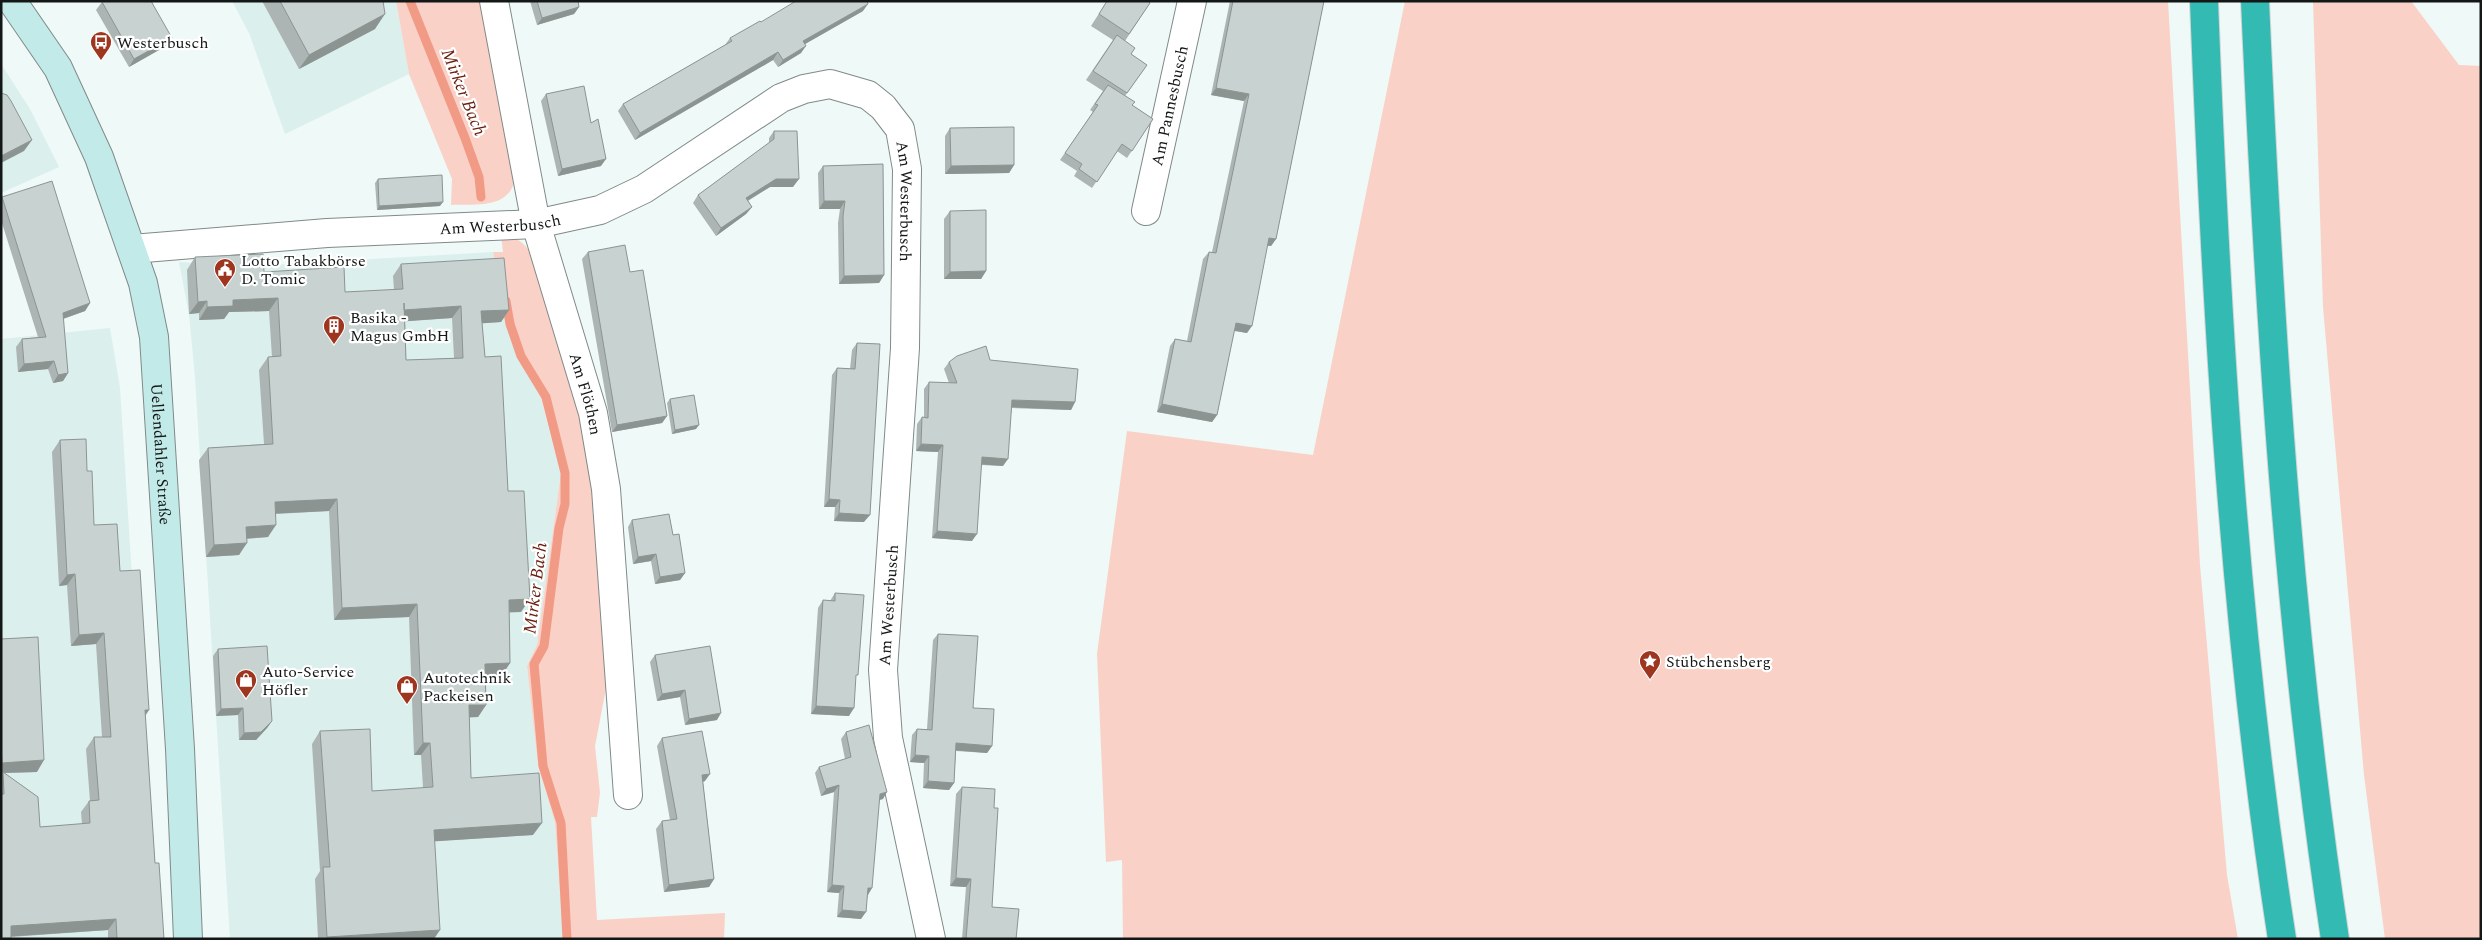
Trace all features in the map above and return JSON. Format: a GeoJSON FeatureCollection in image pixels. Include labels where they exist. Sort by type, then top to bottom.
{"type":"FeatureCollection","features":[{"type":"Feature","properties":{"kind":"highway"},"geometry":{"type":"LineString","coordinates":[[2204,1],[2210,163],[2230,477],[2249,672],[2282,939]]}},
{"type":"Feature","properties":{"kind":"highway"},"geometry":{"type":"LineString","coordinates":[[2255,1],[2262,156],[2282,480],[2316,801],[2335,939]]}},
{"type":"Feature","properties":{"kind":"main road","name":"Uellendahler Straße"},"geometry":{"type":"LineString","coordinates":[[12,1],[58,68],[99,157],[143,283],[154,337],[180,749],[188,939]]}},
{"type":"Feature","properties":{"kind":"street","name":"Am Flöthen"},"geometry":{"type":"LineString","coordinates":[[494,1],[536,224],[593,414],[606,489],[628,795]]}},
{"type":"Feature","properties":{"kind":"street","name":"Am Pannesbusch"},"geometry":{"type":"LineString","coordinates":[[1146,212],[1192,1]]}},
{"type":"Feature","properties":{"kind":"street","name":"Am Westerbusch"},"geometry":{"type":"LineString","coordinates":[[132,249],[327,233],[536,224],[600,210],[644,190],[781,98],[804,89],[830,84],[868,95],[884,108],[900,129],[907,169],[905,348],[883,670],[888,738],[931,939]]}},
{"type":"Feature","properties":{"kind":"shaded area"},"geometry":{"type":"Polygon","coordinates":[[[232,1],[396,1],[409,74],[285,134],[249,33],[232,1]]]}},
{"type":"Feature","properties":{"kind":"shaded area"},"geometry":{"type":"Polygon","coordinates":[[[396,1],[483,1],[515,180],[506,196],[490,203],[451,205],[452,179],[409,74],[396,1]]]}},
{"type":"Feature","properties":{"kind":"shaded area"},"geometry":{"type":"Polygon","coordinates":[[[1405,1],[2168,1],[2200,565],[2227,875],[2238,939],[1123,939],[1122,860],[1106,862],[1097,654],[1127,431],[1313,455],[1405,1]]]}},
{"type":"Feature","properties":{"kind":"shaded area"},"geometry":{"type":"Polygon","coordinates":[[[2313,1],[2411,1],[2459,65],[2481,66],[2481,939],[2385,939],[2364,775],[2323,307],[2313,1]]]}},
{"type":"Feature","properties":{"kind":"shaded area"},"geometry":{"type":"Polygon","coordinates":[[[1,64],[30,109],[59,167],[1,193],[1,64]]]}},
{"type":"Feature","properties":{"kind":"shaded area"},"geometry":{"type":"Polygon","coordinates":[[[501,235],[512,237],[520,242],[533,257],[590,443],[607,683],[595,746],[600,793],[597,817],[591,817],[597,920],[725,913],[724,939],[563,939],[555,822],[538,766],[527,666],[537,645],[561,473],[541,398],[516,353],[506,323],[493,252],[503,252],[501,235]]]}},
{"type":"Feature","properties":{"kind":"shaded area"},"geometry":{"type":"Polygon","coordinates":[[[493,252],[506,323],[516,353],[541,398],[561,473],[537,645],[527,666],[538,766],[555,822],[563,939],[230,939],[195,377],[189,314],[179,262],[254,266],[493,252]]]}},
{"type":"Feature","properties":{"kind":"shaded area"},"geometry":{"type":"Polygon","coordinates":[[[110,328],[120,388],[155,939],[1,939],[1,339],[110,328]]]}},
{"type":"Feature","properties":{"kind":"building"},"geometry":{"type":"Polygon","coordinates":[[[151,1],[172,38],[134,59],[102,2],[151,1]]]}},
{"type":"Feature","properties":{"kind":"building"},"geometry":{"type":"Polygon","coordinates":[[[280,1],[383,1],[385,14],[309,55],[280,1]]]}},
{"type":"Feature","properties":{"kind":"building"},"geometry":{"type":"Polygon","coordinates":[[[537,1],[578,1],[579,7],[542,18],[537,1]]]}},
{"type":"Feature","properties":{"kind":"building"},"geometry":{"type":"Polygon","coordinates":[[[796,1],[867,1],[868,4],[803,41],[806,46],[783,60],[778,52],[640,133],[623,104],[732,41],[730,38],[796,1]]]}},
{"type":"Feature","properties":{"kind":"building"},"geometry":{"type":"Polygon","coordinates":[[[1107,1],[1148,1],[1150,3],[1129,34],[1099,14],[1107,1]]]}},
{"type":"Feature","properties":{"kind":"building"},"geometry":{"type":"Polygon","coordinates":[[[1233,1],[1324,1],[1276,239],[1269,238],[1252,326],[1236,323],[1217,415],[1162,404],[1175,339],[1191,342],[1209,252],[1216,253],[1249,94],[1216,88],[1233,1]]]}},
{"type":"Feature","properties":{"kind":"building"},"geometry":{"type":"Polygon","coordinates":[[[1117,35],[1135,48],[1131,54],[1147,65],[1127,93],[1093,71],[1117,35]]]}},
{"type":"Feature","properties":{"kind":"building"},"geometry":{"type":"Polygon","coordinates":[[[1108,85],[1135,102],[1132,105],[1153,119],[1132,151],[1122,144],[1097,182],[1079,169],[1082,164],[1065,153],[1098,105],[1095,104],[1108,85]]]}},
{"type":"Feature","properties":{"kind":"building"},"geometry":{"type":"Polygon","coordinates":[[[584,86],[591,123],[598,119],[606,159],[562,169],[546,94],[584,86]]]}},
{"type":"Feature","properties":{"kind":"building"},"geometry":{"type":"Polygon","coordinates":[[[1,93],[7,95],[11,101],[32,140],[1,156],[1,93]]]}},
{"type":"Feature","properties":{"kind":"building"},"geometry":{"type":"Polygon","coordinates":[[[1014,127],[1014,165],[951,166],[950,128],[1014,127]]]}},
{"type":"Feature","properties":{"kind":"building"},"geometry":{"type":"Polygon","coordinates":[[[774,131],[797,131],[799,179],[776,179],[746,198],[752,207],[721,228],[698,195],[774,139],[774,131]]]}},
{"type":"Feature","properties":{"kind":"building"},"geometry":{"type":"Polygon","coordinates":[[[883,164],[884,275],[844,276],[843,216],[845,201],[824,201],[823,166],[883,164]]]}},
{"type":"Feature","properties":{"kind":"building"},"geometry":{"type":"Polygon","coordinates":[[[442,175],[443,202],[379,206],[378,179],[442,175]]]}},
{"type":"Feature","properties":{"kind":"building"},"geometry":{"type":"Polygon","coordinates":[[[52,181],[90,303],[63,313],[68,373],[58,375],[54,361],[24,364],[22,339],[46,337],[2,197],[52,181]]]}},
{"type":"Feature","properties":{"kind":"building"},"geometry":{"type":"Polygon","coordinates":[[[986,210],[986,271],[950,272],[950,211],[986,210]]]}},
{"type":"Feature","properties":{"kind":"building"},"geometry":{"type":"Polygon","coordinates":[[[625,245],[630,272],[643,270],[667,416],[617,425],[588,252],[625,245]]]}},
{"type":"Feature","properties":{"kind":"building"},"geometry":{"type":"Polygon","coordinates":[[[263,254],[264,272],[344,267],[345,292],[403,289],[401,264],[504,258],[509,310],[481,311],[485,357],[501,356],[508,491],[524,491],[530,599],[509,600],[510,663],[485,664],[486,705],[469,705],[471,778],[539,773],[542,823],[434,830],[440,930],[327,937],[323,867],[330,867],[320,731],[370,729],[372,791],[433,787],[430,743],[423,743],[417,604],[342,608],[337,499],[275,502],[276,525],[246,527],[247,543],[214,545],[208,448],[273,444],[268,357],[281,356],[278,298],[233,300],[233,306],[207,307],[207,301],[198,302],[195,257],[263,254]],[[461,306],[404,310],[406,360],[463,358],[461,306]]]}},
{"type":"Feature","properties":{"kind":"building"},"geometry":{"type":"Polygon","coordinates":[[[857,343],[880,344],[870,515],[839,513],[840,500],[829,499],[837,368],[855,369],[857,343]]]}},
{"type":"Feature","properties":{"kind":"building"},"geometry":{"type":"Polygon","coordinates":[[[986,346],[990,360],[1078,369],[1075,402],[1012,400],[1008,459],[982,457],[977,534],[937,531],[943,445],[921,444],[922,417],[928,418],[929,382],[957,383],[949,362],[957,356],[986,346]]]}},
{"type":"Feature","properties":{"kind":"building"},"geometry":{"type":"Polygon","coordinates":[[[694,395],[699,425],[675,430],[670,399],[694,395]]]}},
{"type":"Feature","properties":{"kind":"building"},"geometry":{"type":"Polygon","coordinates":[[[86,439],[87,471],[92,471],[94,525],[117,524],[120,571],[140,570],[149,710],[145,710],[155,863],[159,863],[164,939],[117,939],[116,919],[11,926],[11,939],[1,939],[1,794],[4,794],[3,772],[38,797],[40,827],[90,823],[89,801],[99,800],[94,737],[111,737],[104,633],[79,635],[75,574],[67,575],[60,440],[86,439]]]}},
{"type":"Feature","properties":{"kind":"building"},"geometry":{"type":"Polygon","coordinates":[[[669,514],[673,535],[679,534],[685,573],[660,577],[656,554],[638,557],[632,520],[669,514]]]}},
{"type":"Feature","properties":{"kind":"building"},"geometry":{"type":"Polygon","coordinates":[[[835,593],[864,595],[854,708],[816,706],[823,600],[835,601],[835,593]]]}},
{"type":"Feature","properties":{"kind":"building"},"geometry":{"type":"Polygon","coordinates":[[[938,634],[978,636],[973,708],[994,709],[992,746],[956,743],[954,783],[928,781],[929,756],[915,755],[917,729],[932,730],[938,634]]]}},
{"type":"Feature","properties":{"kind":"building"},"geometry":{"type":"Polygon","coordinates":[[[38,637],[44,760],[2,763],[1,639],[38,637]]]}},
{"type":"Feature","properties":{"kind":"building"},"geometry":{"type":"Polygon","coordinates":[[[267,646],[272,721],[261,732],[244,733],[243,708],[221,709],[218,649],[267,646]]]}},
{"type":"Feature","properties":{"kind":"building"},"geometry":{"type":"Polygon","coordinates":[[[710,646],[721,713],[689,719],[685,690],[662,694],[655,655],[710,646]]]}},
{"type":"Feature","properties":{"kind":"building"},"geometry":{"type":"Polygon","coordinates":[[[869,725],[887,792],[880,794],[872,888],[868,888],[866,912],[842,910],[844,886],[832,885],[839,785],[826,789],[819,767],[851,757],[846,732],[869,725]]]}},
{"type":"Feature","properties":{"kind":"building"},"geometry":{"type":"Polygon","coordinates":[[[702,731],[710,774],[702,775],[714,879],[669,885],[662,821],[677,819],[662,738],[702,731]]]}},
{"type":"Feature","properties":{"kind":"building"},"geometry":{"type":"Polygon","coordinates":[[[962,787],[995,789],[994,808],[998,808],[992,907],[1019,909],[1016,939],[966,939],[971,879],[956,878],[962,787]]]}},
{"type":"Feature","properties":{"kind":"waterway","name":"Mirker Bach"},"geometry":{"type":"LineString","coordinates":[[410,1],[465,138],[479,177],[481,197]]}},
{"type":"Feature","properties":{"kind":"waterway","name":"Mirker Bach"},"geometry":{"type":"LineString","coordinates":[[506,301],[510,324],[521,356],[546,397],[565,473],[565,504],[559,528],[544,646],[534,664],[543,766],[561,823],[567,939]]}},
{"type":"Feature","properties":{"kind":"place","name":"Westerbusch"},"geometry":{"type":"Point","coordinates":[101,61]}},
{"type":"Feature","properties":{"kind":"place","name":"Lotto Tabakbörse D. Tomic"},"geometry":{"type":"Point","coordinates":[225,288]}},
{"type":"Feature","properties":{"kind":"place","name":"Basika - Magus GmbH"},"geometry":{"type":"Point","coordinates":[334,345]}},
{"type":"Feature","properties":{"kind":"place","name":"Stübchensberg"},"geometry":{"type":"Point","coordinates":[1650,680]}},
{"type":"Feature","properties":{"kind":"place","name":"Auto-Service Höfler"},"geometry":{"type":"Point","coordinates":[246,699]}},
{"type":"Feature","properties":{"kind":"place","name":"Autotechnik Packeisen"},"geometry":{"type":"Point","coordinates":[407,705]}}]}
